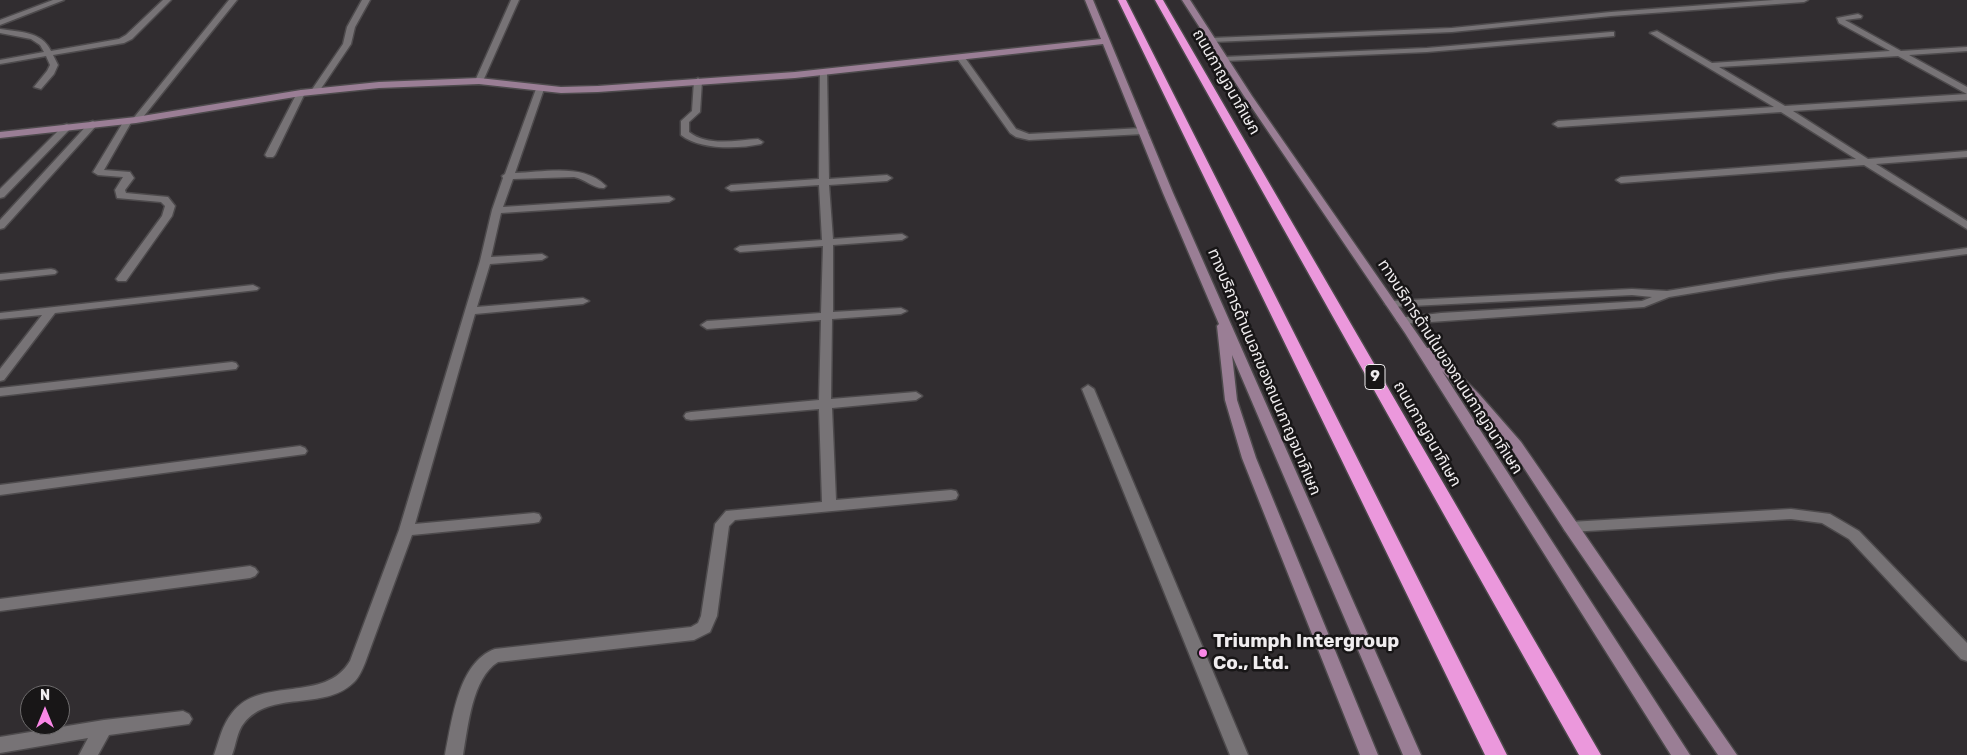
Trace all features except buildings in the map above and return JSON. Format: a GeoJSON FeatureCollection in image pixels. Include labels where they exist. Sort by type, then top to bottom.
{"type":"FeatureCollection","features":[{"type":"Feature","properties":{"kind":"highway"},"geometry":{"type":"LineString","coordinates":[[1122,0],[1496,755]]}},
{"type":"Feature","properties":{"kind":"highway","name":"ถนนกาญจนาภิเษก"},"geometry":{"type":"LineString","coordinates":[[1159,0],[1590,755]]}},
{"type":"Feature","properties":{"kind":"main road","name":"ทางบริการด้านนอกของถนนกาญจนาภิเษก"},"geometry":{"type":"LineString","coordinates":[[1089,0],[1168,193],[1221,311],[1412,755]]}},
{"type":"Feature","properties":{"kind":"main road","name":"ทางบริการด้านในของถนนกาญจนาภิเษก"},"geometry":{"type":"LineString","coordinates":[[1186,0],[1224,59],[1411,333],[1681,755]]}},
{"type":"Feature","properties":{"kind":"main road"},"geometry":{"type":"LineString","coordinates":[[0,134],[132,120],[315,91],[419,82],[479,81],[540,89],[586,90],[822,72],[1105,41]]}},
{"type":"Feature","properties":{"kind":"main road"},"geometry":{"type":"LineString","coordinates":[[1221,311],[1231,400],[1249,458],[1369,755]]}},
{"type":"Feature","properties":{"kind":"main road"},"geometry":{"type":"LineString","coordinates":[[1411,333],[1498,423],[1516,445],[1570,527],[1728,755]]}},
{"type":"Feature","properties":{"kind":"street"},"geometry":{"type":"LineString","coordinates":[[0,22],[60,0]]}},
{"type":"Feature","properties":{"kind":"street"},"geometry":{"type":"LineString","coordinates":[[0,62],[121,41],[129,37],[167,0]]}},
{"type":"Feature","properties":{"kind":"street"},"geometry":{"type":"LineString","coordinates":[[122,279],[167,216],[170,206],[164,199],[121,196],[120,190],[129,178],[127,174],[98,172],[132,120],[233,0]]}},
{"type":"Feature","properties":{"kind":"street"},"geometry":{"type":"LineString","coordinates":[[315,91],[347,44],[351,27],[366,0]]}},
{"type":"Feature","properties":{"kind":"street"},"geometry":{"type":"LineString","coordinates":[[479,81],[515,0]]}},
{"type":"Feature","properties":{"kind":"street"},"geometry":{"type":"LineString","coordinates":[[1212,40],[1452,30],[1611,14],[1804,0]]}},
{"type":"Feature","properties":{"kind":"street"},"geometry":{"type":"LineString","coordinates":[[1858,16],[1841,18],[1842,21],[1967,91]]}},
{"type":"Feature","properties":{"kind":"street"},"geometry":{"type":"LineString","coordinates":[[0,31],[38,40],[44,45],[54,65],[51,72],[38,87]]}},
{"type":"Feature","properties":{"kind":"street"},"geometry":{"type":"LineString","coordinates":[[1654,33],[1712,65],[1786,110],[1967,226]]}},
{"type":"Feature","properties":{"kind":"street"},"geometry":{"type":"LineString","coordinates":[[1224,59],[1435,49],[1611,34]]}},
{"type":"Feature","properties":{"kind":"street"},"geometry":{"type":"LineString","coordinates":[[1712,65],[1967,49]]}},
{"type":"Feature","properties":{"kind":"street"},"geometry":{"type":"LineString","coordinates":[[960,57],[1014,131],[1019,135],[1029,137],[1143,131]]}},
{"type":"Feature","properties":{"kind":"street"},"geometry":{"type":"LineString","coordinates":[[822,72],[824,182],[828,243],[825,404],[829,506]]}},
{"type":"Feature","properties":{"kind":"street"},"geometry":{"type":"LineString","coordinates":[[698,82],[696,112],[685,122],[684,134],[690,140],[708,143],[758,142]]}},
{"type":"Feature","properties":{"kind":"street"},"geometry":{"type":"LineString","coordinates":[[223,755],[237,717],[250,706],[267,699],[330,688],[347,679],[357,663],[406,530],[485,261],[507,176],[540,89]]}},
{"type":"Feature","properties":{"kind":"street"},"geometry":{"type":"LineString","coordinates":[[270,155],[301,93]]}},
{"type":"Feature","properties":{"kind":"street"},"geometry":{"type":"LineString","coordinates":[[1558,124],[1967,97]]}},
{"type":"Feature","properties":{"kind":"street"},"geometry":{"type":"LineString","coordinates":[[0,226],[93,124]]}},
{"type":"Feature","properties":{"kind":"street"},"geometry":{"type":"LineString","coordinates":[[0,195],[67,127]]}},
{"type":"Feature","properties":{"kind":"street"},"geometry":{"type":"LineString","coordinates":[[1621,180],[1967,154]]}},
{"type":"Feature","properties":{"kind":"street"},"geometry":{"type":"LineString","coordinates":[[507,176],[574,174],[584,176],[601,186]]}},
{"type":"Feature","properties":{"kind":"street"},"geometry":{"type":"LineString","coordinates":[[731,188],[887,178]]}},
{"type":"Feature","properties":{"kind":"street"},"geometry":{"type":"LineString","coordinates":[[497,210],[669,199]]}},
{"type":"Feature","properties":{"kind":"street"},"geometry":{"type":"LineString","coordinates":[[740,249],[902,237]]}},
{"type":"Feature","properties":{"kind":"street"},"geometry":{"type":"LineString","coordinates":[[1391,304],[1632,292],[1667,294],[1779,276],[1967,251]]}},
{"type":"Feature","properties":{"kind":"street"},"geometry":{"type":"LineString","coordinates":[[485,261],[542,257]]}},
{"type":"Feature","properties":{"kind":"street"},"geometry":{"type":"LineString","coordinates":[[0,277],[51,272]]}},
{"type":"Feature","properties":{"kind":"street"},"geometry":{"type":"LineString","coordinates":[[0,316],[253,288]]}},
{"type":"Feature","properties":{"kind":"street"},"geometry":{"type":"LineString","coordinates":[[1402,320],[1644,304],[1667,294]]}},
{"type":"Feature","properties":{"kind":"street"},"geometry":{"type":"LineString","coordinates":[[470,311],[583,301]]}},
{"type":"Feature","properties":{"kind":"street"},"geometry":{"type":"LineString","coordinates":[[0,377],[52,310]]}},
{"type":"Feature","properties":{"kind":"street"},"geometry":{"type":"LineString","coordinates":[[707,324],[901,311]]}},
{"type":"Feature","properties":{"kind":"street"},"geometry":{"type":"LineString","coordinates":[[0,392],[232,366]]}},
{"type":"Feature","properties":{"kind":"street"},"geometry":{"type":"LineString","coordinates":[[1088,389],[1239,755]]}},
{"type":"Feature","properties":{"kind":"street"},"geometry":{"type":"LineString","coordinates":[[691,416],[916,396]]}},
{"type":"Feature","properties":{"kind":"street"},"geometry":{"type":"LineString","coordinates":[[0,490],[300,451]]}},
{"type":"Feature","properties":{"kind":"street"},"geometry":{"type":"LineString","coordinates":[[454,755],[464,708],[478,669],[495,656],[694,633],[704,627],[709,616],[722,524],[731,515],[951,495]]}},
{"type":"Feature","properties":{"kind":"street"},"geometry":{"type":"LineString","coordinates":[[1570,527],[1791,514],[1825,518],[1854,536],[1967,654]]}},
{"type":"Feature","properties":{"kind":"street"},"geometry":{"type":"LineString","coordinates":[[406,530],[534,518]]}},
{"type":"Feature","properties":{"kind":"street"},"geometry":{"type":"LineString","coordinates":[[0,605],[250,572]]}},
{"type":"Feature","properties":{"kind":"street"},"geometry":{"type":"LineString","coordinates":[[0,745],[104,728],[183,719]]}},
{"type":"Feature","properties":{"kind":"street"},"geometry":{"type":"LineString","coordinates":[[88,755],[104,728]]}},
{"type":"Feature","properties":{"kind":"place","name":"Triumph Intergroup Co., Ltd."},"geometry":{"type":"Point","coordinates":[1203,653]}}]}
